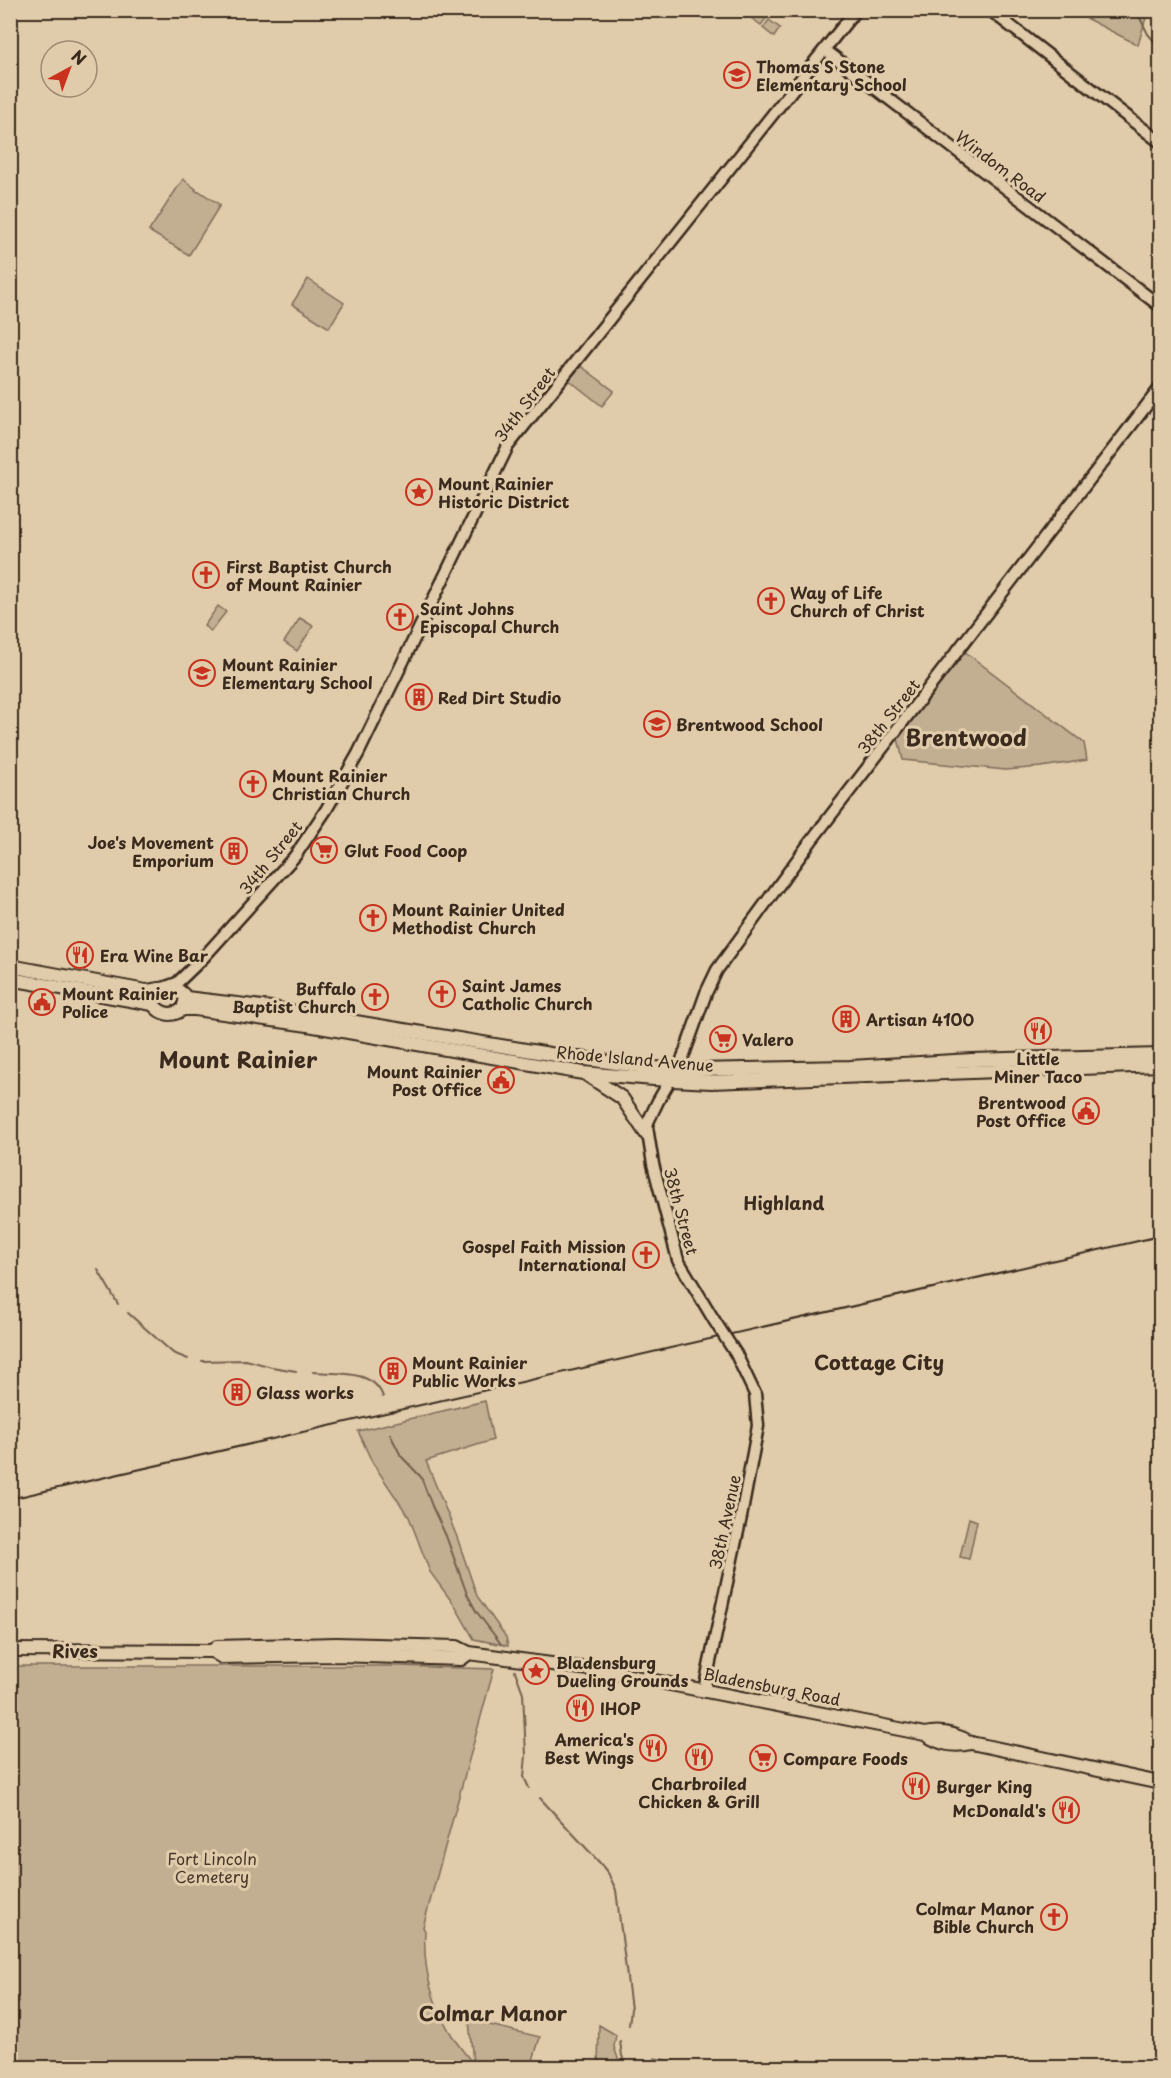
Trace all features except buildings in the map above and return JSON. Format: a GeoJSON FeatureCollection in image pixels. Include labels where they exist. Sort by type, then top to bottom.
{"type":"FeatureCollection","features":[{"type":"Feature","properties":{"kind":"main road"},"geometry":{"type":"LineString","coordinates":[[10,966],[146,991],[162,988],[176,989],[185,1000],[178,1013],[168,1014],[159,1011],[153,1004],[10,979]]}},
{"type":"Feature","properties":{"kind":"main road"},"geometry":{"type":"LineString","coordinates":[[153,1004],[154,994],[162,988]]}},
{"type":"Feature","properties":{"kind":"main road","name":"Rhode Island Avenue"},"geometry":{"type":"LineString","coordinates":[[185,1000],[271,1008],[619,1064],[678,1069],[850,1067],[972,1060],[1161,1055]]}},
{"type":"Feature","properties":{"kind":"main road","name":"Rhode Island Avenue"},"geometry":{"type":"LineString","coordinates":[[185,1000],[195,1009],[308,1025],[583,1073],[669,1080],[711,1082],[1161,1065]]}},
{"type":"Feature","properties":{"kind":"main road"},"geometry":{"type":"LineString","coordinates":[[583,1073],[607,1086],[622,1098],[647,1130]]}},
{"type":"Feature","properties":{"kind":"main road","name":"Bladensburg Road"},"geometry":{"type":"LineString","coordinates":[[10,1650],[212,1651],[222,1657],[336,1655],[461,1659],[470,1653],[604,1671],[925,1734],[936,1742],[956,1746],[971,1743],[1161,1783]]}},
{"type":"Feature","properties":{"kind":"street","name":"34th Street"},"geometry":{"type":"LineString","coordinates":[[162,988],[177,983],[192,970],[295,856],[326,810],[357,754],[508,446],[856,10]]}},
{"type":"Feature","properties":{"kind":"street"},"geometry":{"type":"LineString","coordinates":[[990,10],[1161,142]]}},
{"type":"Feature","properties":{"kind":"street","name":"Windom Road"},"geometry":{"type":"LineString","coordinates":[[825,50],[1161,306]]}},
{"type":"Feature","properties":{"kind":"street","name":"38th Street"},"geometry":{"type":"LineString","coordinates":[[738,1358],[678,1260],[668,1226],[647,1130],[647,1110],[659,1089],[678,1069],[706,993],[717,970],[811,841],[1161,388]]}},
{"type":"Feature","properties":{"kind":"street","name":"34th Street"},"geometry":{"type":"LineString","coordinates":[[185,1000],[187,979],[192,970]]}},
{"type":"Feature","properties":{"kind":"street","name":"38th Avenue"},"geometry":{"type":"LineString","coordinates":[[704,1690],[758,1426],[755,1394],[738,1358]]}},
{"type":"Feature","properties":{"kind":"green space"},"geometry":{"type":"Polygon","coordinates":[[[750,11],[772,11],[761,25],[747,15],[750,11]]]}},
{"type":"Feature","properties":{"kind":"green space"},"geometry":{"type":"Polygon","coordinates":[[[1072,11],[1148,11],[1138,45],[1072,11]]]}},
{"type":"Feature","properties":{"kind":"green space"},"geometry":{"type":"Polygon","coordinates":[[[769,20],[780,28],[774,37],[763,28],[769,20]]]}},
{"type":"Feature","properties":{"kind":"green space"},"geometry":{"type":"Polygon","coordinates":[[[183,179],[195,190],[220,205],[189,255],[149,231],[183,179]]]}},
{"type":"Feature","properties":{"kind":"green space"},"geometry":{"type":"Polygon","coordinates":[[[308,279],[344,303],[329,328],[292,304],[308,279]]]}},
{"type":"Feature","properties":{"kind":"green space"},"geometry":{"type":"Polygon","coordinates":[[[581,366],[614,391],[602,406],[569,380],[581,366]]]}},
{"type":"Feature","properties":{"kind":"green space"},"geometry":{"type":"Polygon","coordinates":[[[218,606],[226,612],[211,631],[204,626],[218,606]]]}},
{"type":"Feature","properties":{"kind":"green space"},"geometry":{"type":"Polygon","coordinates":[[[300,618],[313,626],[297,651],[284,642],[300,618]]]}},
{"type":"Feature","properties":{"kind":"green space"},"geometry":{"type":"Polygon","coordinates":[[[960,648],[1084,743],[1087,760],[1006,770],[903,760],[896,730],[960,648]]]}},
{"type":"Feature","properties":{"kind":"green space"},"geometry":{"type":"Polygon","coordinates":[[[485,1401],[493,1440],[426,1461],[457,1537],[477,1596],[506,1637],[508,1646],[474,1639],[455,1606],[430,1572],[409,1517],[372,1462],[358,1431],[485,1401]]]}},
{"type":"Feature","properties":{"kind":"green space"},"geometry":{"type":"Polygon","coordinates":[[[969,1518],[977,1521],[969,1559],[960,1557],[969,1518]]]}},
{"type":"Feature","properties":{"kind":"green space","name":"Fort Lincoln Cemetery"},"geometry":{"type":"Polygon","coordinates":[[[11,1666],[398,1666],[494,1669],[423,1927],[426,1967],[435,2002],[442,2018],[473,2063],[469,2020],[540,2037],[531,2067],[11,2067],[11,1666]]]}},
{"type":"Feature","properties":{"kind":"green space"},"geometry":{"type":"Polygon","coordinates":[[[599,2025],[616,2035],[614,2047],[621,2067],[598,2067],[599,2025]]]}},
{"type":"Feature","properties":{"kind":"green space"},"geometry":{"type":"Polygon","coordinates":[[[655,2058],[699,2066],[656,2067],[655,2058]]]}},
{"type":"Feature","properties":{"kind":"waterway"},"geometry":{"type":"LineString","coordinates":[[1136,10],[1148,34],[1160,48]]}},
{"type":"Feature","properties":{"kind":"waterway"},"geometry":{"type":"LineString","coordinates":[[98,1270],[118,1304]]}},
{"type":"Feature","properties":{"kind":"waterway"},"geometry":{"type":"LineString","coordinates":[[128,1313],[173,1353],[188,1359]]}},
{"type":"Feature","properties":{"kind":"waterway"},"geometry":{"type":"LineString","coordinates":[[202,1361],[246,1360],[296,1371]]}},
{"type":"Feature","properties":{"kind":"waterway"},"geometry":{"type":"LineString","coordinates":[[313,1372],[343,1373],[363,1377],[372,1382],[383,1397]]}},
{"type":"Feature","properties":{"kind":"waterway"},"geometry":{"type":"LineString","coordinates":[[390,1434],[401,1456],[421,1477],[467,1594],[476,1611],[501,1644]]}},
{"type":"Feature","properties":{"kind":"waterway"},"geometry":{"type":"LineString","coordinates":[[515,1671],[523,1693],[526,1755],[524,1777],[529,1788]]}},
{"type":"Feature","properties":{"kind":"waterway"},"geometry":{"type":"LineString","coordinates":[[540,1798],[599,1862],[608,1873],[616,1890],[631,2009],[629,2025]]}},
{"type":"Feature","properties":{"kind":"waterway"},"geometry":{"type":"LineString","coordinates":[[620,2041],[622,2056],[628,2068]]}},
{"type":"Feature","properties":{"kind":"railway"},"geometry":{"type":"LineString","coordinates":[[10,1499],[1160,1236]]}},
{"type":"Feature","properties":{"kind":"place","name":"Thomas S Stone Elementary School"},"geometry":{"type":"Point","coordinates":[737,75]}},
{"type":"Feature","properties":{"kind":"place","name":"Mount Rainier Historic District"},"geometry":{"type":"Point","coordinates":[419,492]}},
{"type":"Feature","properties":{"kind":"place","name":"First Baptist Church of Mount Rainier"},"geometry":{"type":"Point","coordinates":[206,575]}},
{"type":"Feature","properties":{"kind":"place","name":"Way of Life Church of Christ"},"geometry":{"type":"Point","coordinates":[771,601]}},
{"type":"Feature","properties":{"kind":"place","name":"Saint Johns Episcopal Church"},"geometry":{"type":"Point","coordinates":[400,617]}},
{"type":"Feature","properties":{"kind":"place","name":"Mount Rainier Elementary School"},"geometry":{"type":"Point","coordinates":[202,673]}},
{"type":"Feature","properties":{"kind":"place","name":"Red Dirt Studio"},"geometry":{"type":"Point","coordinates":[419,697]}},
{"type":"Feature","properties":{"kind":"place","name":"Brentwood School"},"geometry":{"type":"Point","coordinates":[657,724]}},
{"type":"Feature","properties":{"kind":"place","name":"Mount Rainier Christian Church"},"geometry":{"type":"Point","coordinates":[253,784]}},
{"type":"Feature","properties":{"kind":"place","name":"Glut Food Coop"},"geometry":{"type":"Point","coordinates":[324,850]}},
{"type":"Feature","properties":{"kind":"place","name":"Joe's Movement Emporium"},"geometry":{"type":"Point","coordinates":[234,851]}},
{"type":"Feature","properties":{"kind":"place","name":"Mount Rainier United Methodist Church"},"geometry":{"type":"Point","coordinates":[373,918]}},
{"type":"Feature","properties":{"kind":"place","name":"Era Wine Bar"},"geometry":{"type":"Point","coordinates":[80,955]}},
{"type":"Feature","properties":{"kind":"place","name":"Saint James Catholic Church"},"geometry":{"type":"Point","coordinates":[442,994]}},
{"type":"Feature","properties":{"kind":"place","name":"Buffalo Baptist Church"},"geometry":{"type":"Point","coordinates":[375,997]}},
{"type":"Feature","properties":{"kind":"place","name":"Mount Rainier Police"},"geometry":{"type":"Point","coordinates":[42,1002]}},
{"type":"Feature","properties":{"kind":"place","name":"Artisan 4100"},"geometry":{"type":"Point","coordinates":[846,1019]}},
{"type":"Feature","properties":{"kind":"place","name":"Little Miner Taco"},"geometry":{"type":"Point","coordinates":[1038,1031]}},
{"type":"Feature","properties":{"kind":"place","name":"Valero"},"geometry":{"type":"Point","coordinates":[723,1039]}},
{"type":"Feature","properties":{"kind":"place","name":"Mount Rainier Post Office"},"geometry":{"type":"Point","coordinates":[501,1080]}},
{"type":"Feature","properties":{"kind":"place","name":"Brentwood Post Office"},"geometry":{"type":"Point","coordinates":[1086,1111]}},
{"type":"Feature","properties":{"kind":"place","name":"Gospel Faith Mission International"},"geometry":{"type":"Point","coordinates":[646,1255]}},
{"type":"Feature","properties":{"kind":"place","name":"Mount Rainier Public Works"},"geometry":{"type":"Point","coordinates":[393,1371]}},
{"type":"Feature","properties":{"kind":"place","name":"Glass works"},"geometry":{"type":"Point","coordinates":[237,1392]}},
{"type":"Feature","properties":{"kind":"place","name":"Bladensburg Dueling Grounds"},"geometry":{"type":"Point","coordinates":[536,1671]}},
{"type":"Feature","properties":{"kind":"place","name":"IHOP"},"geometry":{"type":"Point","coordinates":[580,1708]}},
{"type":"Feature","properties":{"kind":"place","name":"America's Best Wings"},"geometry":{"type":"Point","coordinates":[653,1748]}},
{"type":"Feature","properties":{"kind":"place","name":"Charbroiled Chicken & Grill"},"geometry":{"type":"Point","coordinates":[699,1757]}},
{"type":"Feature","properties":{"kind":"place","name":"Compare Foods"},"geometry":{"type":"Point","coordinates":[763,1758]}},
{"type":"Feature","properties":{"kind":"place","name":"Burger King"},"geometry":{"type":"Point","coordinates":[916,1786]}},
{"type":"Feature","properties":{"kind":"place","name":"McDonald's"},"geometry":{"type":"Point","coordinates":[1066,1810]}},
{"type":"Feature","properties":{"kind":"place","name":"Colmar Manor Bible Church"},"geometry":{"type":"Point","coordinates":[1054,1917]}},
{"type":"Feature","properties":{"kind":"district","name":"Brentwood"},"geometry":{"type":"Point","coordinates":[966,736]}},
{"type":"Feature","properties":{"kind":"district","name":"Mount Rainier"},"geometry":{"type":"Point","coordinates":[238,1058]}},
{"type":"Feature","properties":{"kind":"district","name":"Highland"},"geometry":{"type":"Point","coordinates":[784,1202]}},
{"type":"Feature","properties":{"kind":"district","name":"Cottage City"},"geometry":{"type":"Point","coordinates":[879,1362]}},
{"type":"Feature","properties":{"kind":"district","name":"Rives"},"geometry":{"type":"Point","coordinates":[75,1650]}},
{"type":"Feature","properties":{"kind":"district","name":"Colmar Manor"},"geometry":{"type":"Point","coordinates":[493,2013]}}]}
